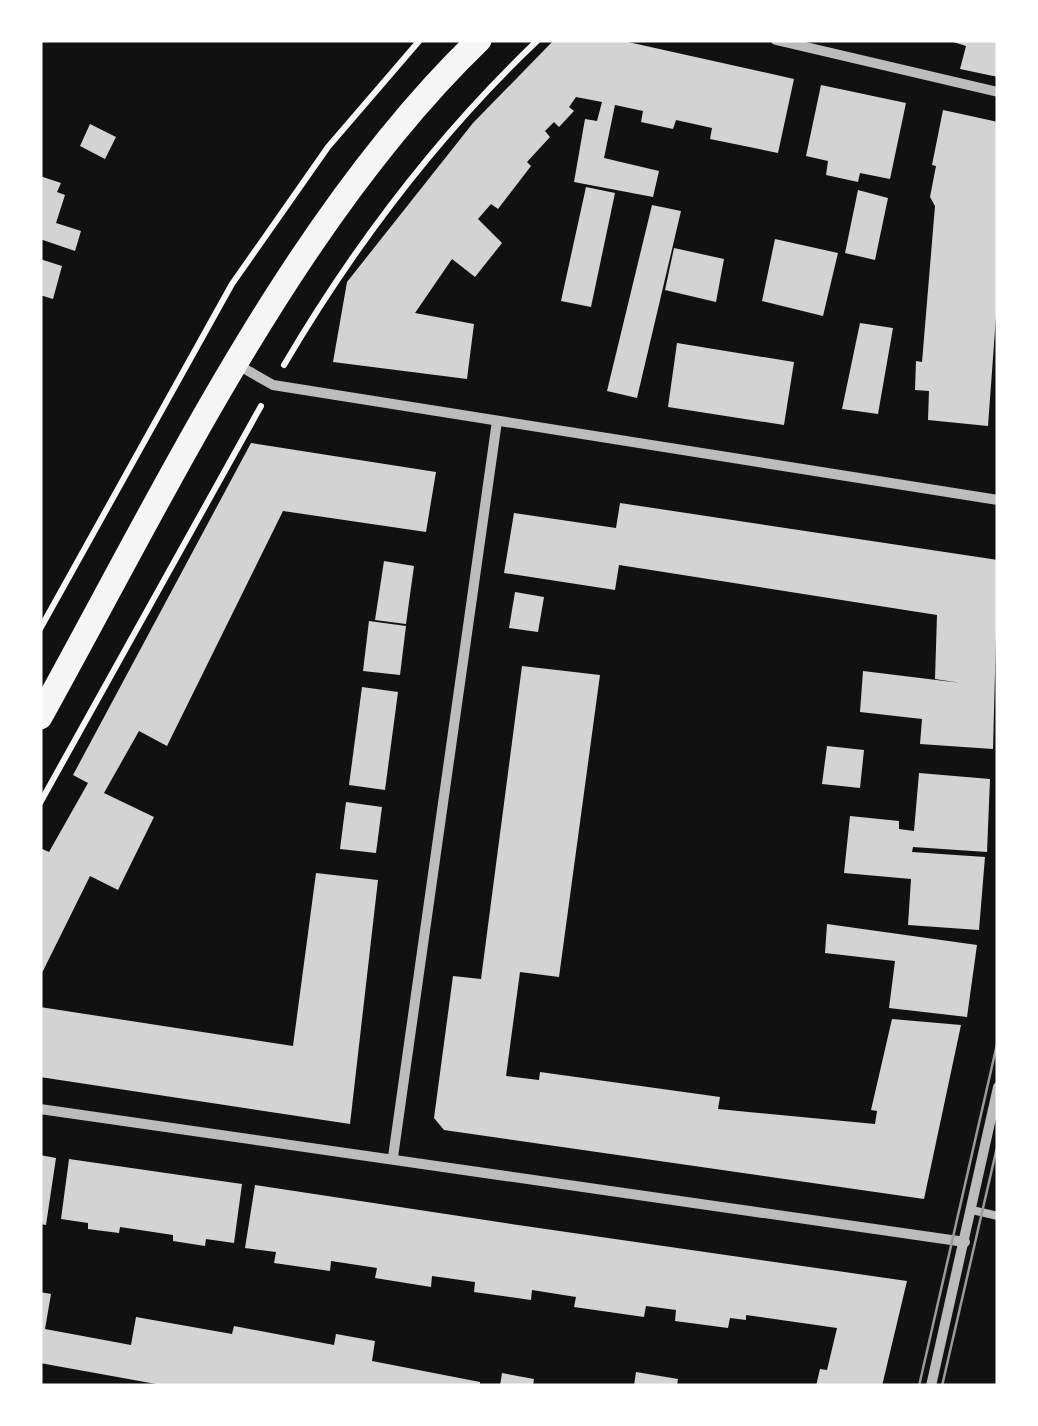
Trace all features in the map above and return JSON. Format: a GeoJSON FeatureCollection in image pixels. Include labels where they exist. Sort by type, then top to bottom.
{"type":"FeatureCollection","features":[{"type":"Feature","properties":{"kind":"main road"},"geometry":{"type":"LineString","coordinates":[[40,716],[237,364],[338,206],[469,43]]}},
{"type":"Feature","properties":{"kind":"street"},"geometry":{"type":"LineString","coordinates":[[776,40],[998,92]]}},
{"type":"Feature","properties":{"kind":"street"},"geometry":{"type":"LineString","coordinates":[[237,364],[273,385],[998,500]]}},
{"type":"Feature","properties":{"kind":"street"},"geometry":{"type":"LineString","coordinates":[[392,1157],[497,421]]}},
{"type":"Feature","properties":{"kind":"street"},"geometry":{"type":"LineString","coordinates":[[932,1386],[998,1088]]}},
{"type":"Feature","properties":{"kind":"street"},"geometry":{"type":"LineString","coordinates":[[40,1109],[965,1242]]}},
{"type":"Feature","properties":{"kind":"lane"},"geometry":{"type":"LineString","coordinates":[[972,1210],[998,1216]]}},
{"type":"Feature","properties":{"kind":"path"},"geometry":{"type":"LineString","coordinates":[[40,802],[326,295],[423,162],[538,40]]}},
{"type":"Feature","properties":{"kind":"building"},"geometry":{"type":"Polygon","coordinates":[[[554,40],[619,40],[794,79],[778,153],[710,139],[712,128],[676,120],[673,129],[641,122],[643,111],[615,105],[604,158],[659,171],[653,197],[574,182],[585,119],[597,121],[602,102],[576,97],[569,107],[574,111],[559,127],[554,122],[545,131],[550,137],[527,162],[531,166],[498,209],[491,204],[478,219],[502,243],[475,277],[452,259],[415,313],[474,324],[467,379],[333,362],[347,282],[473,123],[554,40]]]}},
{"type":"Feature","properties":{"kind":"building"},"geometry":{"type":"Polygon","coordinates":[[[947,40],[998,40],[998,77],[960,69],[966,46],[947,40]]]}},
{"type":"Feature","properties":{"kind":"building"},"geometry":{"type":"Polygon","coordinates":[[[821,85],[906,103],[890,179],[860,173],[858,182],[826,175],[828,161],[806,156],[821,85]]]}},
{"type":"Feature","properties":{"kind":"building"},"geometry":{"type":"Polygon","coordinates":[[[943,110],[998,122],[998,289],[988,426],[928,420],[929,391],[915,390],[916,361],[922,362],[935,206],[930,197],[936,166],[932,165],[943,110]]]}},
{"type":"Feature","properties":{"kind":"building"},"geometry":{"type":"Polygon","coordinates":[[[90,124],[116,137],[105,159],[80,146],[90,124]]]}},
{"type":"Feature","properties":{"kind":"building"},"geometry":{"type":"Polygon","coordinates":[[[40,176],[61,183],[57,192],[65,195],[56,223],[81,231],[75,251],[40,239],[40,176]]]}},
{"type":"Feature","properties":{"kind":"building"},"geometry":{"type":"Polygon","coordinates":[[[586,187],[615,193],[591,307],[561,301],[586,187]]]}},
{"type":"Feature","properties":{"kind":"building"},"geometry":{"type":"Polygon","coordinates":[[[858,190],[888,198],[875,260],[845,253],[858,190]]]}},
{"type":"Feature","properties":{"kind":"building"},"geometry":{"type":"Polygon","coordinates":[[[652,205],[681,211],[637,398],[607,391],[652,205]]]}},
{"type":"Feature","properties":{"kind":"building"},"geometry":{"type":"Polygon","coordinates":[[[775,239],[838,253],[823,316],[762,301],[775,239]]]}},
{"type":"Feature","properties":{"kind":"building"},"geometry":{"type":"Polygon","coordinates":[[[674,248],[724,259],[716,302],[665,290],[674,248]]]}},
{"type":"Feature","properties":{"kind":"building"},"geometry":{"type":"Polygon","coordinates":[[[40,259],[62,266],[53,299],[40,295],[40,259]]]}},
{"type":"Feature","properties":{"kind":"building"},"geometry":{"type":"Polygon","coordinates":[[[860,323],[893,328],[878,414],[842,409],[860,323]]]}},
{"type":"Feature","properties":{"kind":"building"},"geometry":{"type":"Polygon","coordinates":[[[677,343],[794,362],[784,425],[668,407],[677,343]]]}},
{"type":"Feature","properties":{"kind":"building"},"geometry":{"type":"Polygon","coordinates":[[[251,443],[436,472],[426,532],[283,511],[167,746],[139,731],[104,793],[154,817],[118,890],[90,876],[40,977],[40,848],[49,852],[88,783],[73,775],[251,443]]]}},
{"type":"Feature","properties":{"kind":"building"},"geometry":{"type":"Polygon","coordinates":[[[620,503],[998,560],[993,749],[920,744],[922,719],[860,712],[863,671],[961,683],[935,679],[937,615],[619,565],[615,590],[504,573],[514,513],[616,528],[620,503]]]}},
{"type":"Feature","properties":{"kind":"building"},"geometry":{"type":"Polygon","coordinates":[[[384,561],[414,566],[406,624],[375,620],[384,561]]]}},
{"type":"Feature","properties":{"kind":"building"},"geometry":{"type":"Polygon","coordinates":[[[515,592],[544,597],[538,632],[509,628],[515,592]]]}},
{"type":"Feature","properties":{"kind":"building"},"geometry":{"type":"Polygon","coordinates":[[[369,621],[406,626],[400,675],[363,671],[369,621]]]}},
{"type":"Feature","properties":{"kind":"building"},"geometry":{"type":"Polygon","coordinates":[[[522,666],[600,675],[559,977],[520,972],[506,1076],[539,1080],[540,1072],[720,1097],[718,1109],[875,1124],[877,1111],[871,1110],[892,1019],[961,1025],[924,1199],[444,1130],[434,1118],[453,976],[481,979],[522,666]]]}},
{"type":"Feature","properties":{"kind":"building"},"geometry":{"type":"Polygon","coordinates":[[[362,687],[398,692],[385,790],[349,785],[362,687]]]}},
{"type":"Feature","properties":{"kind":"building"},"geometry":{"type":"Polygon","coordinates":[[[827,746],[864,750],[860,788],[822,784],[827,746]]]}},
{"type":"Feature","properties":{"kind":"building"},"geometry":{"type":"Polygon","coordinates":[[[919,773],[990,779],[987,852],[913,847],[912,852],[985,857],[979,930],[908,925],[911,879],[844,873],[850,816],[899,821],[899,829],[914,831],[919,773]]]}},
{"type":"Feature","properties":{"kind":"building"},"geometry":{"type":"Polygon","coordinates":[[[346,802],[382,807],[376,853],[340,849],[346,802]]]}},
{"type":"Feature","properties":{"kind":"building"},"geometry":{"type":"Polygon","coordinates":[[[316,873],[378,880],[350,1124],[40,1077],[40,1007],[293,1046],[316,873]]]}},
{"type":"Feature","properties":{"kind":"building"},"geometry":{"type":"Polygon","coordinates":[[[827,924],[977,945],[967,1017],[889,1008],[895,961],[825,953],[827,924]]]}},
{"type":"Feature","properties":{"kind":"building"},"geometry":{"type":"Polygon","coordinates":[[[40,1155],[56,1158],[46,1225],[40,1224],[40,1155]]]}},
{"type":"Feature","properties":{"kind":"building"},"geometry":{"type":"Polygon","coordinates":[[[69,1159],[242,1184],[234,1243],[206,1239],[205,1246],[173,1241],[173,1235],[120,1227],[119,1233],[88,1229],[88,1223],[61,1219],[69,1159]]]}},
{"type":"Feature","properties":{"kind":"building"},"geometry":{"type":"Polygon","coordinates":[[[255,1185],[907,1281],[882,1386],[816,1386],[820,1369],[827,1370],[837,1328],[746,1315],[746,1320],[730,1318],[728,1328],[675,1321],[676,1310],[646,1306],[644,1317],[574,1307],[576,1297],[532,1290],[531,1300],[474,1292],[475,1282],[432,1276],[431,1287],[375,1278],[377,1268],[331,1261],[330,1271],[274,1263],[276,1252],[245,1248],[255,1185]]]}},
{"type":"Feature","properties":{"kind":"building"},"geometry":{"type":"Polygon","coordinates":[[[40,1292],[51,1294],[45,1329],[131,1345],[136,1317],[232,1334],[234,1326],[334,1345],[336,1334],[375,1341],[372,1361],[480,1382],[480,1386],[167,1386],[40,1363],[40,1292]]]}},
{"type":"Feature","properties":{"kind":"building"},"geometry":{"type":"Polygon","coordinates":[[[636,1372],[678,1379],[677,1386],[634,1386],[636,1372]]]}},
{"type":"Feature","properties":{"kind":"building"},"geometry":{"type":"Polygon","coordinates":[[[502,1373],[534,1379],[533,1386],[500,1386],[502,1373]]]}},
{"type":"Feature","properties":{"kind":"tram line"},"geometry":{"type":"LineString","coordinates":[[919,1386],[998,1040]]}},
{"type":"Feature","properties":{"kind":"tram line"},"geometry":{"type":"LineString","coordinates":[[942,1386],[998,1143]]}}]}
